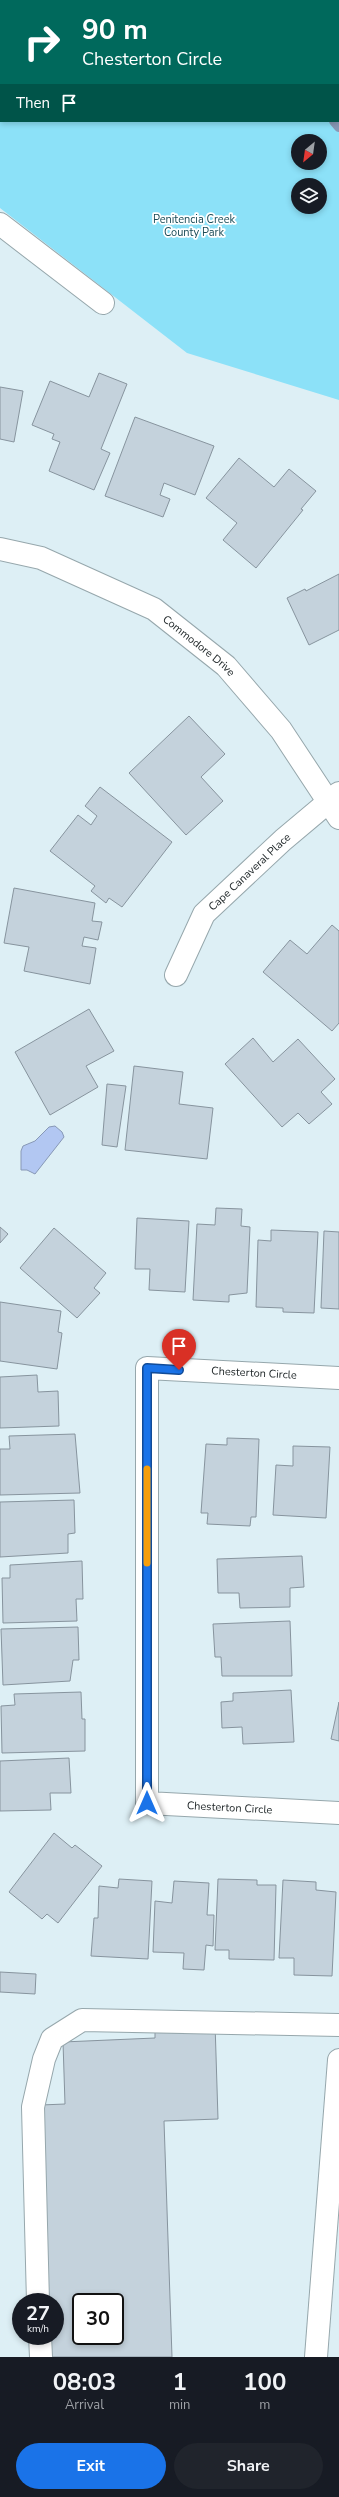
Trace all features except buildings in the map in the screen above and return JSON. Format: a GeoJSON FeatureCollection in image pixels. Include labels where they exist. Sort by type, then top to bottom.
{"type":"FeatureCollection","features":[{"type":"Feature","properties":{"kind":"street"},"geometry":{"type":"LineString","coordinates":[[0,224],[103,303]]}},
{"type":"Feature","properties":{"kind":"street","name":"Commodore Drive"},"geometry":{"type":"LineString","coordinates":[[0,549],[41,558],[154,609],[226,666],[281,730],[335,804]]}},
{"type":"Feature","properties":{"kind":"street","name":"Cape Canaveral Place"},"geometry":{"type":"LineString","coordinates":[[176,975],[204,914],[335,804]]}},
{"type":"Feature","properties":{"kind":"street","name":"Chesterton Circle"},"geometry":{"type":"LineString","coordinates":[[339,1378],[147,1368],[147,1803],[339,1813]]}},
{"type":"Feature","properties":{"kind":"street"},"geometry":{"type":"LineString","coordinates":[[38,2293],[33,2107],[44,2059],[52,2039],[82,2020],[339,2025]]}},
{"type":"Feature","properties":{"kind":"street"},"geometry":{"type":"LineString","coordinates":[[316,2357],[339,2060]]}},
{"type":"Feature","properties":{"kind":"street"},"geometry":{"type":"LineString","coordinates":[[40,2345],[41,2357]]}},
{"type":"Feature","properties":{"kind":"green space","name":"Penitencia Creek County Park"},"geometry":{"type":"Polygon","coordinates":[[[0,122],[339,122],[339,400],[187,353],[0,208],[0,122]]]}},
{"type":"Feature","properties":{"kind":"shaded area"},"geometry":{"type":"Polygon","coordinates":[[[55,1126],[62,1132],[64,1137],[35,1174],[27,1170],[21,1170],[21,1151],[23,1146],[35,1141],[49,1127],[55,1126]]]}},
{"type":"Feature","properties":{"kind":"waterway"},"geometry":{"type":"LineString","coordinates":[[335,122],[339,127]]}},
{"type":"Feature","properties":{"kind":"slow traffic"},"geometry":{"type":"LineString","coordinates":[[147,1469],[147,1563]]}},
{"type":"Feature","properties":{"kind":"route"},"geometry":{"type":"LineString","coordinates":[[147,1803],[147,1368],[179,1370]]}}]}
